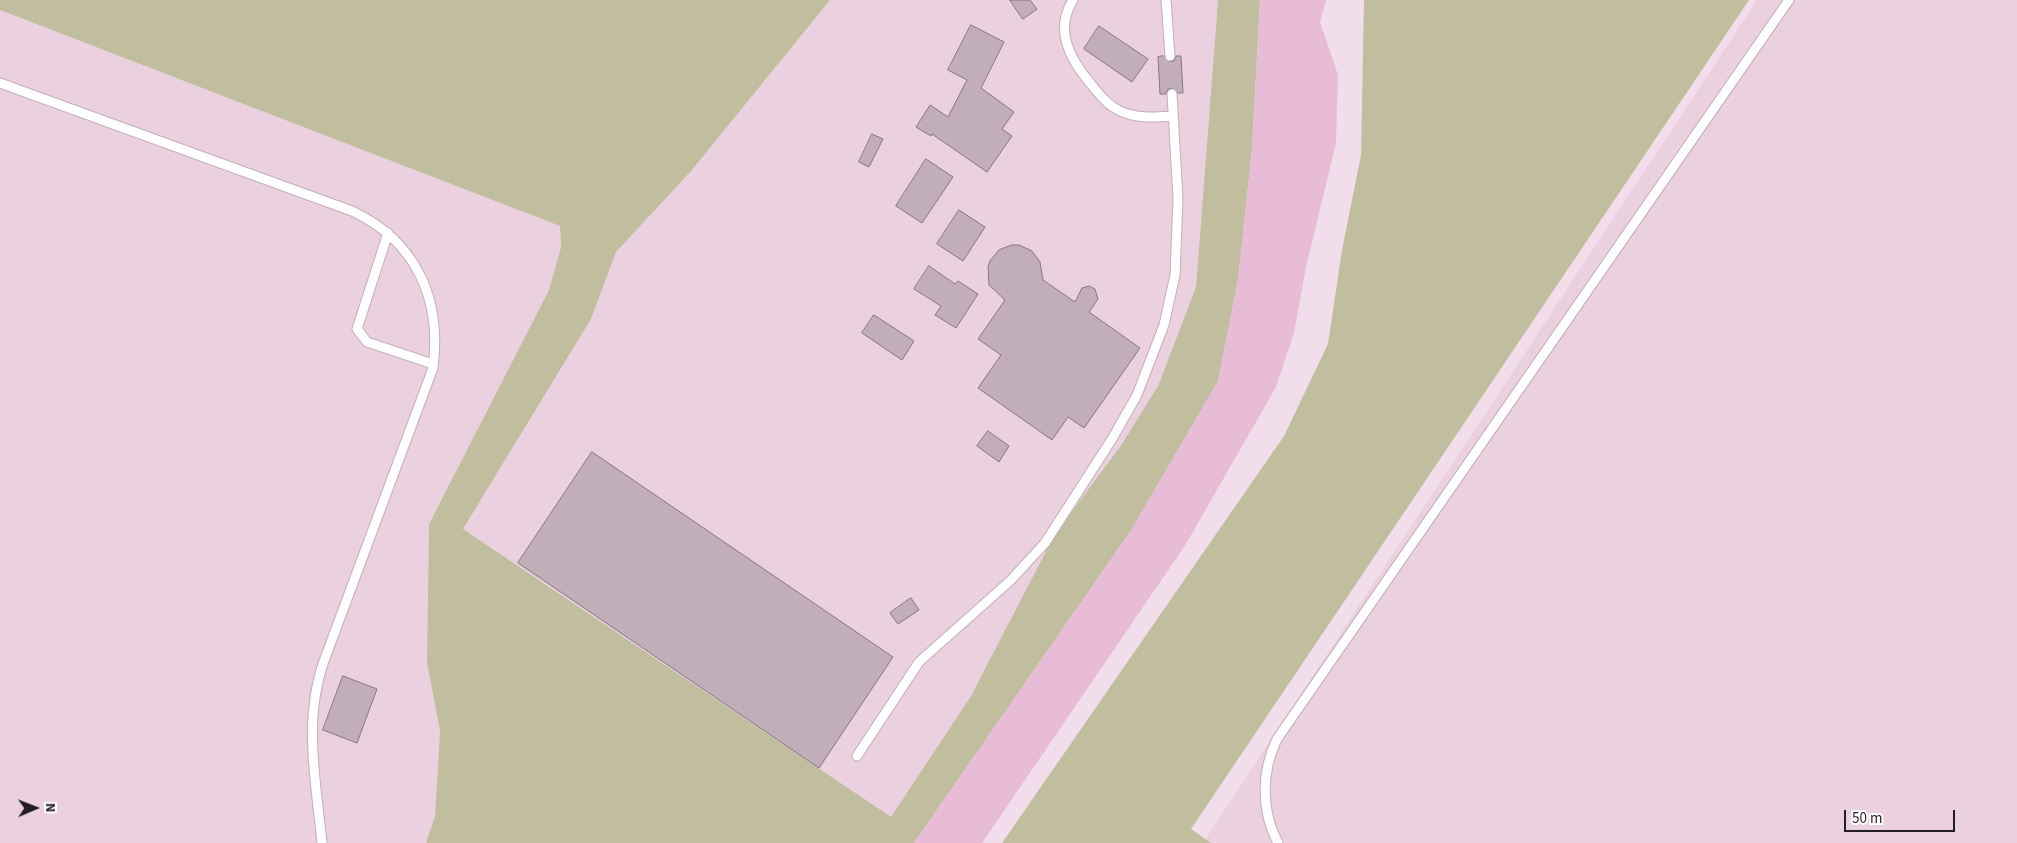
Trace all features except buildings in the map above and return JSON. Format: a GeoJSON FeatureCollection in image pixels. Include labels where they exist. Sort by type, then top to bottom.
{"type":"FeatureCollection","features":[{"type":"Feature","properties":{"kind":"lane"},"geometry":{"type":"LineString","coordinates":[[1073,0],[1065,22],[1066,44],[1075,64],[1106,102],[1129,114],[1173,116]]}},
{"type":"Feature","properties":{"kind":"lane"},"geometry":{"type":"LineString","coordinates":[[1166,0],[1170,56]]}},
{"type":"Feature","properties":{"kind":"lane"},"geometry":{"type":"LineString","coordinates":[[1278,843],[1271,831],[1265,808],[1266,772],[1270,754],[1277,739],[1789,0]]}},
{"type":"Feature","properties":{"kind":"lane"},"geometry":{"type":"LineString","coordinates":[[0,84],[352,211],[388,233],[415,265],[428,294],[436,336],[433,364],[316,688],[312,733],[322,843]]}},
{"type":"Feature","properties":{"kind":"lane"},"geometry":{"type":"LineString","coordinates":[[857,756],[920,662],[1011,580],[1045,543],[1112,439],[1137,395],[1162,333],[1174,275],[1178,208],[1172,94]]}},
{"type":"Feature","properties":{"kind":"lane"},"geometry":{"type":"LineString","coordinates":[[388,233],[357,329],[366,342],[433,364]]}},
{"type":"Feature","properties":{"kind":"shaded area"},"geometry":{"type":"Polygon","coordinates":[[[0,0],[830,0],[692,170],[616,252],[591,319],[463,529],[891,817],[971,696],[1055,534],[1120,447],[1158,386],[1196,287],[1218,0],[1260,0],[1252,150],[1238,280],[1218,381],[1132,529],[914,843],[426,843],[435,816],[440,731],[427,663],[429,524],[549,290],[561,247],[560,226],[0,10],[0,0]]]}},
{"type":"Feature","properties":{"kind":"shaded area"},"geometry":{"type":"Polygon","coordinates":[[[830,0],[1218,0],[1196,287],[1158,386],[971,696],[891,818],[463,529],[591,319],[616,252],[692,170],[830,0]]]}},
{"type":"Feature","properties":{"kind":"shaded area"},"geometry":{"type":"Polygon","coordinates":[[[1260,0],[1326,0],[1320,22],[1338,75],[1336,143],[1306,267],[1294,333],[1276,387],[1186,544],[982,843],[914,843],[1132,529],[1218,381],[1238,280],[1252,150],[1260,0]]]}},
{"type":"Feature","properties":{"kind":"shaded area"},"geometry":{"type":"Polygon","coordinates":[[[1364,0],[1749,0],[1191,829],[1211,843],[1002,843],[1284,436],[1328,344],[1342,250],[1361,155],[1364,0]]]}},
{"type":"Feature","properties":{"kind":"shaded area"},"geometry":{"type":"Polygon","coordinates":[[[1757,0],[2017,0],[2017,843],[1203,843],[1757,0]]]}},
{"type":"Feature","properties":{"kind":"shaded area"},"geometry":{"type":"Polygon","coordinates":[[[0,10],[560,226],[561,247],[549,290],[429,524],[427,663],[440,731],[435,816],[426,843],[0,843],[0,10]]]}}]}
